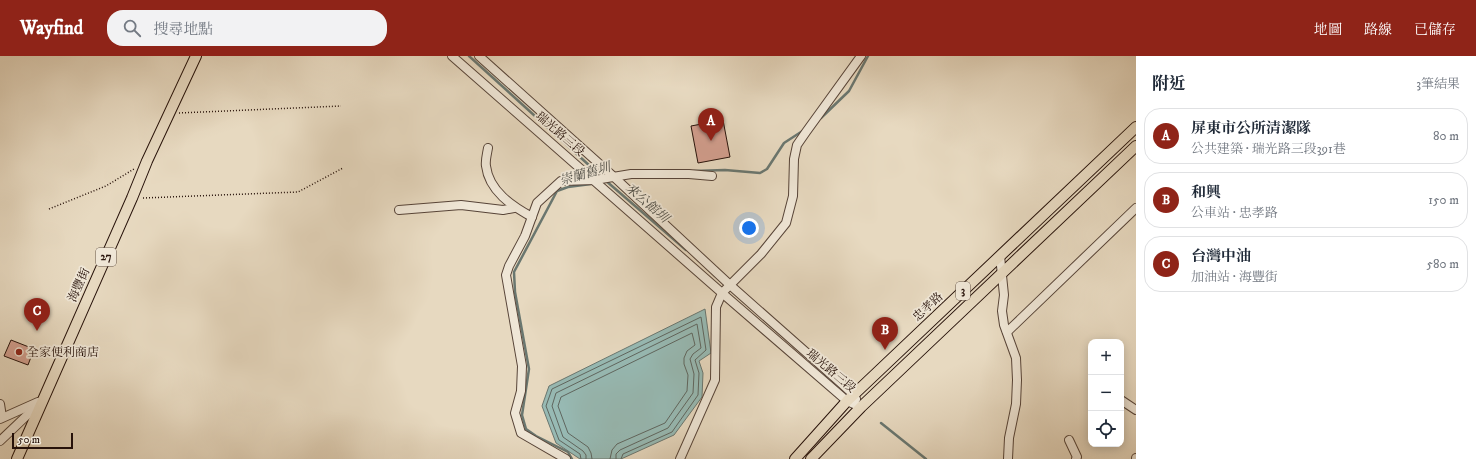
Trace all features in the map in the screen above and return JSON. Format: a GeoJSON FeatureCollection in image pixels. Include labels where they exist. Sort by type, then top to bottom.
{"type":"FeatureCollection","features":[{"type":"Feature","properties":{"kind":"main road","name":"海豐街"},"geometry":{"type":"LineString","coordinates":[[17,459],[147,161],[196,56]]}},
{"type":"Feature","properties":{"kind":"main road","name":"忠孝路"},"geometry":{"type":"LineString","coordinates":[[795,459],[851,398],[1136,128]]}},
{"type":"Feature","properties":{"kind":"main road","name":"3"},"geometry":{"type":"LineString","coordinates":[[811,459],[861,407],[1136,146]]}},
{"type":"Feature","properties":{"kind":"main road"},"geometry":{"type":"LineString","coordinates":[[1096,166],[1106,176]]}},
{"type":"Feature","properties":{"kind":"street","name":"瑞光路三段"},"geometry":{"type":"LineString","coordinates":[[452,56],[722,293],[851,398]]}},
{"type":"Feature","properties":{"kind":"street","name":"瑞光路三段"},"geometry":{"type":"LineString","coordinates":[[479,56],[614,177],[861,407]]}},
{"type":"Feature","properties":{"kind":"street"},"geometry":{"type":"LineString","coordinates":[[680,459],[715,380],[716,307],[722,293],[761,254],[786,223],[793,196],[794,159],[797,146],[861,56]]}},
{"type":"Feature","properties":{"kind":"street"},"geometry":{"type":"LineString","coordinates":[[488,148],[485,166],[492,186],[514,208],[532,217]]}},
{"type":"Feature","properties":{"kind":"street"},"geometry":{"type":"LineString","coordinates":[[566,459],[521,433],[515,413],[521,391],[522,366],[506,275],[509,266],[525,236],[537,203],[561,181],[595,180],[631,174],[689,174],[712,176]]}},
{"type":"Feature","properties":{"kind":"street"},"geometry":{"type":"LineString","coordinates":[[399,210],[461,205],[503,210],[514,208]]}},
{"type":"Feature","properties":{"kind":"street"},"geometry":{"type":"LineString","coordinates":[[1007,332],[1136,208]]}},
{"type":"Feature","properties":{"kind":"street"},"geometry":{"type":"LineString","coordinates":[[1000,256],[1003,272],[1004,295],[1002,311],[1004,325],[1016,358],[1017,380],[1016,404],[1009,438],[1008,459]]}},
{"type":"Feature","properties":{"kind":"street"},"geometry":{"type":"LineString","coordinates":[[0,404],[1,418],[42,400]]}},
{"type":"Feature","properties":{"kind":"street"},"geometry":{"type":"LineString","coordinates":[[0,441],[42,400]]}},
{"type":"Feature","properties":{"kind":"street"},"geometry":{"type":"LineString","coordinates":[[1124,402],[1136,410]]}},
{"type":"Feature","properties":{"kind":"street"},"geometry":{"type":"LineString","coordinates":[[1069,440],[1077,457],[1076,459]]}},
{"type":"Feature","properties":{"kind":"path"},"geometry":{"type":"LineString","coordinates":[[170,114],[341,106]]}},
{"type":"Feature","properties":{"kind":"path"},"geometry":{"type":"LineString","coordinates":[[49,209],[106,186],[147,161]]}},
{"type":"Feature","properties":{"kind":"path"},"geometry":{"type":"LineString","coordinates":[[132,198],[298,192],[343,168]]}},
{"type":"Feature","properties":{"kind":"water"},"geometry":{"type":"Polygon","coordinates":[[[705,309],[711,353],[699,361],[703,373],[702,397],[674,435],[621,459],[580,459],[556,443],[542,406],[549,386],[705,309]]]}},
{"type":"Feature","properties":{"kind":"building"},"geometry":{"type":"Polygon","coordinates":[[[723,120],[730,157],[698,163],[691,126],[723,120]]]}},
{"type":"Feature","properties":{"kind":"building","name":"全家便利商店"},"geometry":{"type":"Polygon","coordinates":[[[11,340],[34,349],[28,365],[4,356],[11,340]]]}},
{"type":"Feature","properties":{"kind":"waterway","name":"來公館圳"},"geometry":{"type":"LineString","coordinates":[[469,56],[602,177]]}},
{"type":"Feature","properties":{"kind":"waterway","name":"崇蘭舊圳"},"geometry":{"type":"LineString","coordinates":[[821,118],[849,91],[868,56]]}},
{"type":"Feature","properties":{"kind":"waterway","name":"崇蘭舊圳"},"geometry":{"type":"LineString","coordinates":[[694,171],[725,170],[760,173],[767,169],[784,143],[804,130]]}},
{"type":"Feature","properties":{"kind":"waterway","name":"來公館圳"},"geometry":{"type":"LineString","coordinates":[[605,180],[686,250]]}},
{"type":"Feature","properties":{"kind":"waterway","name":"崇蘭舊圳"},"geometry":{"type":"LineString","coordinates":[[572,459],[568,452],[536,436],[526,429],[522,415],[529,369],[515,292],[514,272],[557,191],[568,187],[591,184]]}},
{"type":"Feature","properties":{"kind":"waterway","name":"來公館圳"},"geometry":{"type":"LineString","coordinates":[[881,423],[926,459]]}},
{"type":"Feature","properties":{"kind":"place","name":"屏東市公所清潔隊"},"geometry":{"type":"Point","coordinates":[711,141]}},
{"type":"Feature","properties":{"kind":"place","name":"台灣中油"},"geometry":{"type":"Point","coordinates":[37,331]}},
{"type":"Feature","properties":{"kind":"place","name":"和興"},"geometry":{"type":"Point","coordinates":[885,350]}},
{"type":"Feature","properties":{"kind":"place","name":"全家便利商店"},"geometry":{"type":"Point","coordinates":[19,352]}}]}
